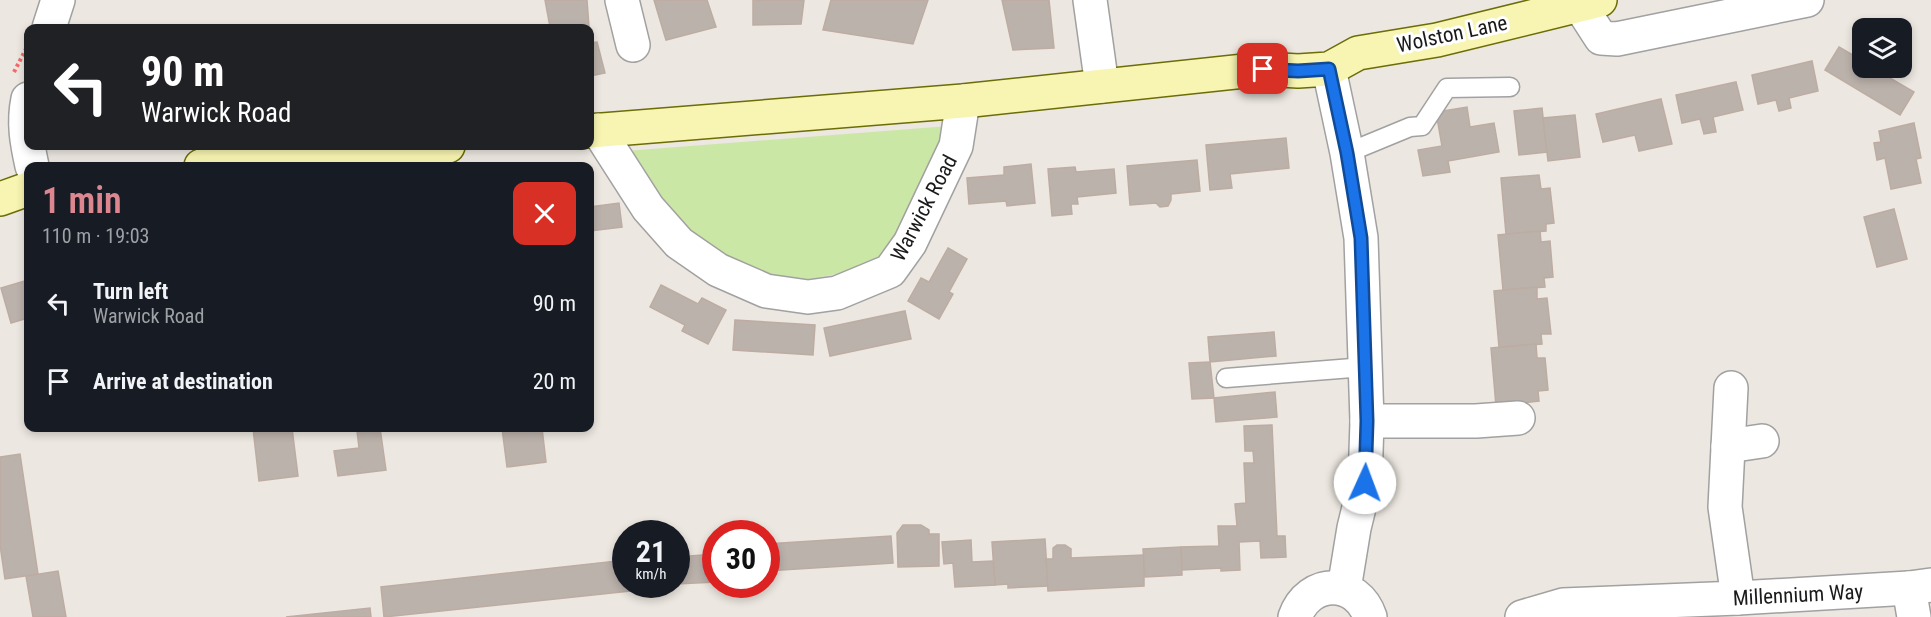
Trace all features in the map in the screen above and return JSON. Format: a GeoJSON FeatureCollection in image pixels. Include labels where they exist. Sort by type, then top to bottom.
{"type":"FeatureCollection","features":[{"type":"Feature","properties":{"kind":"street"},"geometry":{"type":"LineString","coordinates":[[50,24],[58,0]]}},
{"type":"Feature","properties":{"kind":"street"},"geometry":{"type":"LineString","coordinates":[[622,0],[633,45]]}},
{"type":"Feature","properties":{"kind":"street"},"geometry":{"type":"LineString","coordinates":[[1090,0],[1102,86]]}},
{"type":"Feature","properties":{"kind":"street","name":"Wolston Lane"},"geometry":{"type":"LineString","coordinates":[[1329,69],[1358,53],[1437,40],[1589,2],[1601,38],[1617,39],[1807,0]]}},
{"type":"Feature","properties":{"kind":"street","name":"Warwick Road"},"geometry":{"type":"LineString","coordinates":[[594,130],[963,101],[1263,69],[1298,71],[1329,69]]}},
{"type":"Feature","properties":{"kind":"street"},"geometry":{"type":"LineString","coordinates":[[1329,69],[1347,153],[1361,238],[1367,421],[1365,483],[1354,528],[1344,589]]}},
{"type":"Feature","properties":{"kind":"street","name":"Warwick Road"},"geometry":{"type":"LineString","coordinates":[[594,130],[648,208],[679,243],[718,270],[766,291],[808,297],[837,293],[890,271],[910,243],[956,146],[963,101]]}},
{"type":"Feature","properties":{"kind":"street"},"geometry":{"type":"LineString","coordinates":[[250,162],[399,150]]}},
{"type":"Feature","properties":{"kind":"street"},"geometry":{"type":"LineString","coordinates":[[0,199],[24,190]]}},
{"type":"Feature","properties":{"kind":"street"},"geometry":{"type":"LineString","coordinates":[[1731,388],[1725,507],[1738,598]]}},
{"type":"Feature","properties":{"kind":"street"},"geometry":{"type":"LineString","coordinates":[[1367,421],[1476,432],[1518,418]]}},
{"type":"Feature","properties":{"kind":"street"},"geometry":{"type":"LineString","coordinates":[[1728,446],[1762,441]]}},
{"type":"Feature","properties":{"kind":"street"},"geometry":{"type":"LineString","coordinates":[[1295,617],[1301,604],[1317,590],[1330,587],[1344,589],[1354,594],[1364,603],[1370,617]]}},
{"type":"Feature","properties":{"kind":"street","name":"Millennium Way"},"geometry":{"type":"LineString","coordinates":[[1522,617],[1563,605],[1624,610],[1738,598],[1918,597]]}},
{"type":"Feature","properties":{"kind":"lane"},"geometry":{"type":"LineString","coordinates":[[1347,153],[1410,127],[1422,126],[1447,88],[1510,87]]}},
{"type":"Feature","properties":{"kind":"lane"},"geometry":{"type":"LineString","coordinates":[[1226,378],[1365,368]]}},
{"type":"Feature","properties":{"kind":"green space"},"geometry":{"type":"Polygon","coordinates":[[[949,126],[894,242],[877,260],[864,269],[810,279],[771,277],[722,254],[678,227],[626,151],[949,126]]]}},
{"type":"Feature","properties":{"kind":"building"},"geometry":{"type":"Polygon","coordinates":[[[545,0],[587,0],[589,24],[549,24],[545,0]]]}},
{"type":"Feature","properties":{"kind":"building"},"geometry":{"type":"Polygon","coordinates":[[[654,0],[707,0],[716,27],[666,40],[654,0]]]}},
{"type":"Feature","properties":{"kind":"building"},"geometry":{"type":"Polygon","coordinates":[[[753,0],[804,0],[801,24],[753,25],[753,0]]]}},
{"type":"Feature","properties":{"kind":"building"},"geometry":{"type":"Polygon","coordinates":[[[831,0],[928,0],[913,44],[823,30],[831,0]]]}},
{"type":"Feature","properties":{"kind":"building"},"geometry":{"type":"Polygon","coordinates":[[[1002,0],[1049,0],[1054,48],[1013,50],[1002,0]]]}},
{"type":"Feature","properties":{"kind":"building"},"geometry":{"type":"Polygon","coordinates":[[[594,42],[597,42],[605,73],[594,75],[594,42]]]}},
{"type":"Feature","properties":{"kind":"building"},"geometry":{"type":"Polygon","coordinates":[[[1839,47],[1852,55],[1852,78],[1890,78],[1914,92],[1900,115],[1825,70],[1839,47]]]}},
{"type":"Feature","properties":{"kind":"building"},"geometry":{"type":"Polygon","coordinates":[[[1812,61],[1818,91],[1789,98],[1791,108],[1779,111],[1776,100],[1758,104],[1752,75],[1812,61]]]}},
{"type":"Feature","properties":{"kind":"building"},"geometry":{"type":"Polygon","coordinates":[[[1736,82],[1743,110],[1713,117],[1716,132],[1704,134],[1700,119],[1682,123],[1676,95],[1736,82]]]}},
{"type":"Feature","properties":{"kind":"building"},"geometry":{"type":"Polygon","coordinates":[[[1661,99],[1672,144],[1639,151],[1635,135],[1603,142],[1596,114],[1661,99]]]}},
{"type":"Feature","properties":{"kind":"building"},"geometry":{"type":"Polygon","coordinates":[[[1467,107],[1470,127],[1494,123],[1499,152],[1448,161],[1450,172],[1423,176],[1418,150],[1442,146],[1436,112],[1467,107]]]}},
{"type":"Feature","properties":{"kind":"building"},"geometry":{"type":"Polygon","coordinates":[[[1542,108],[1547,152],[1519,155],[1514,111],[1542,108]]]}},
{"type":"Feature","properties":{"kind":"building"},"geometry":{"type":"Polygon","coordinates":[[[1575,115],[1580,157],[1548,161],[1543,118],[1575,115]]]}},
{"type":"Feature","properties":{"kind":"building"},"geometry":{"type":"Polygon","coordinates":[[[1914,123],[1921,158],[1916,159],[1921,183],[1891,189],[1885,158],[1877,160],[1874,143],[1881,142],[1879,131],[1914,123]]]}},
{"type":"Feature","properties":{"kind":"building"},"geometry":{"type":"Polygon","coordinates":[[[1286,138],[1289,168],[1230,174],[1232,188],[1210,190],[1206,145],[1286,138]]]}},
{"type":"Feature","properties":{"kind":"building"},"geometry":{"type":"Polygon","coordinates":[[[1197,160],[1200,191],[1171,194],[1168,206],[1160,207],[1156,203],[1130,205],[1127,166],[1197,160]]]}},
{"type":"Feature","properties":{"kind":"building"},"geometry":{"type":"Polygon","coordinates":[[[1031,164],[1035,203],[1007,206],[1006,201],[969,204],[967,178],[1004,175],[1004,167],[1031,164]]]}},
{"type":"Feature","properties":{"kind":"building"},"geometry":{"type":"Polygon","coordinates":[[[1075,167],[1076,172],[1114,169],[1116,193],[1077,197],[1078,204],[1071,204],[1072,214],[1052,216],[1048,169],[1075,167]]]}},
{"type":"Feature","properties":{"kind":"building"},"geometry":{"type":"Polygon","coordinates":[[[1539,175],[1541,189],[1550,188],[1554,223],[1546,224],[1546,231],[1506,234],[1501,178],[1539,175]]]}},
{"type":"Feature","properties":{"kind":"building"},"geometry":{"type":"Polygon","coordinates":[[[619,203],[622,227],[594,230],[594,206],[619,203]]]}},
{"type":"Feature","properties":{"kind":"building"},"geometry":{"type":"Polygon","coordinates":[[[1894,209],[1907,259],[1877,267],[1864,217],[1894,209]]]}},
{"type":"Feature","properties":{"kind":"building"},"geometry":{"type":"Polygon","coordinates":[[[1540,231],[1541,242],[1550,241],[1553,277],[1544,278],[1545,287],[1503,290],[1498,235],[1540,231]]]}},
{"type":"Feature","properties":{"kind":"building"},"geometry":{"type":"Polygon","coordinates":[[[948,248],[967,259],[949,292],[953,294],[939,319],[908,301],[921,278],[929,282],[948,248]]]}},
{"type":"Feature","properties":{"kind":"building"},"geometry":{"type":"Polygon","coordinates":[[[24,281],[24,319],[11,323],[1,288],[24,281]]]}},
{"type":"Feature","properties":{"kind":"building"},"geometry":{"type":"Polygon","coordinates":[[[661,285],[698,304],[702,298],[726,310],[708,344],[682,331],[685,325],[650,307],[661,285]]]}},
{"type":"Feature","properties":{"kind":"building"},"geometry":{"type":"Polygon","coordinates":[[[1537,287],[1537,299],[1547,298],[1551,334],[1541,334],[1542,344],[1499,347],[1494,291],[1537,287]]]}},
{"type":"Feature","properties":{"kind":"building"},"geometry":{"type":"Polygon","coordinates":[[[905,311],[911,339],[830,356],[824,328],[905,311]]]}},
{"type":"Feature","properties":{"kind":"building"},"geometry":{"type":"Polygon","coordinates":[[[735,320],[815,325],[813,355],[733,350],[735,320]]]}},
{"type":"Feature","properties":{"kind":"building"},"geometry":{"type":"Polygon","coordinates":[[[1274,332],[1276,356],[1210,362],[1208,337],[1274,332]]]}},
{"type":"Feature","properties":{"kind":"building"},"geometry":{"type":"Polygon","coordinates":[[[1536,344],[1537,358],[1545,358],[1548,390],[1538,391],[1539,401],[1496,406],[1491,348],[1536,344]]]}},
{"type":"Feature","properties":{"kind":"building"},"geometry":{"type":"Polygon","coordinates":[[[1210,362],[1214,398],[1192,399],[1189,363],[1210,362]]]}},
{"type":"Feature","properties":{"kind":"building"},"geometry":{"type":"Polygon","coordinates":[[[1275,392],[1277,417],[1216,422],[1214,398],[1275,392]]]}},
{"type":"Feature","properties":{"kind":"building"},"geometry":{"type":"Polygon","coordinates":[[[1272,425],[1277,536],[1285,536],[1286,557],[1261,558],[1260,541],[1239,542],[1240,570],[1221,571],[1221,568],[1182,570],[1181,547],[1219,546],[1218,526],[1237,526],[1235,504],[1246,503],[1244,463],[1254,463],[1253,451],[1245,451],[1244,426],[1272,425]]]}},
{"type":"Feature","properties":{"kind":"building"},"geometry":{"type":"Polygon","coordinates":[[[253,432],[292,432],[298,476],[259,481],[253,432]]]}},
{"type":"Feature","properties":{"kind":"building"},"geometry":{"type":"Polygon","coordinates":[[[357,432],[381,432],[386,470],[338,476],[334,451],[359,448],[357,432]]]}},
{"type":"Feature","properties":{"kind":"building"},"geometry":{"type":"Polygon","coordinates":[[[503,432],[542,432],[546,462],[507,467],[503,432]]]}},
{"type":"Feature","properties":{"kind":"building"},"geometry":{"type":"Polygon","coordinates":[[[20,454],[38,574],[5,579],[0,545],[0,457],[20,454]]]}},
{"type":"Feature","properties":{"kind":"building"},"geometry":{"type":"Polygon","coordinates":[[[903,525],[921,525],[929,530],[929,534],[939,534],[939,566],[898,567],[897,533],[903,525]]]}},
{"type":"Feature","properties":{"kind":"building"},"geometry":{"type":"Polygon","coordinates":[[[891,536],[893,563],[780,570],[780,543],[891,536]]]}},
{"type":"Feature","properties":{"kind":"building"},"geometry":{"type":"Polygon","coordinates":[[[1045,539],[1048,586],[1008,588],[1008,584],[995,585],[992,542],[1045,539]]]}},
{"type":"Feature","properties":{"kind":"building"},"geometry":{"type":"Polygon","coordinates":[[[971,540],[972,562],[993,561],[995,585],[955,587],[953,563],[944,564],[942,542],[971,540]]]}},
{"type":"Feature","properties":{"kind":"building"},"geometry":{"type":"Polygon","coordinates":[[[1057,545],[1065,545],[1071,549],[1071,558],[1144,555],[1144,586],[1048,591],[1046,559],[1053,559],[1053,548],[1057,545]]]}},
{"type":"Feature","properties":{"kind":"building"},"geometry":{"type":"Polygon","coordinates":[[[1181,547],[1182,575],[1145,577],[1143,549],[1181,547]]]}},
{"type":"Feature","properties":{"kind":"building"},"geometry":{"type":"Polygon","coordinates":[[[702,555],[702,583],[690,583],[690,556],[702,555]]]}},
{"type":"Feature","properties":{"kind":"building"},"geometry":{"type":"Polygon","coordinates":[[[612,562],[612,593],[384,617],[381,587],[612,562]]]}},
{"type":"Feature","properties":{"kind":"building"},"geometry":{"type":"Polygon","coordinates":[[[58,571],[66,617],[33,617],[26,576],[58,571]]]}},
{"type":"Feature","properties":{"kind":"building"},"geometry":{"type":"Polygon","coordinates":[[[370,608],[371,617],[286,617],[370,608]]]}},
{"type":"Feature","properties":{"kind":"route"},"geometry":{"type":"LineString","coordinates":[[1263,69],[1298,71],[1329,69],[1347,153],[1361,238],[1367,421],[1365,483]]}}]}
